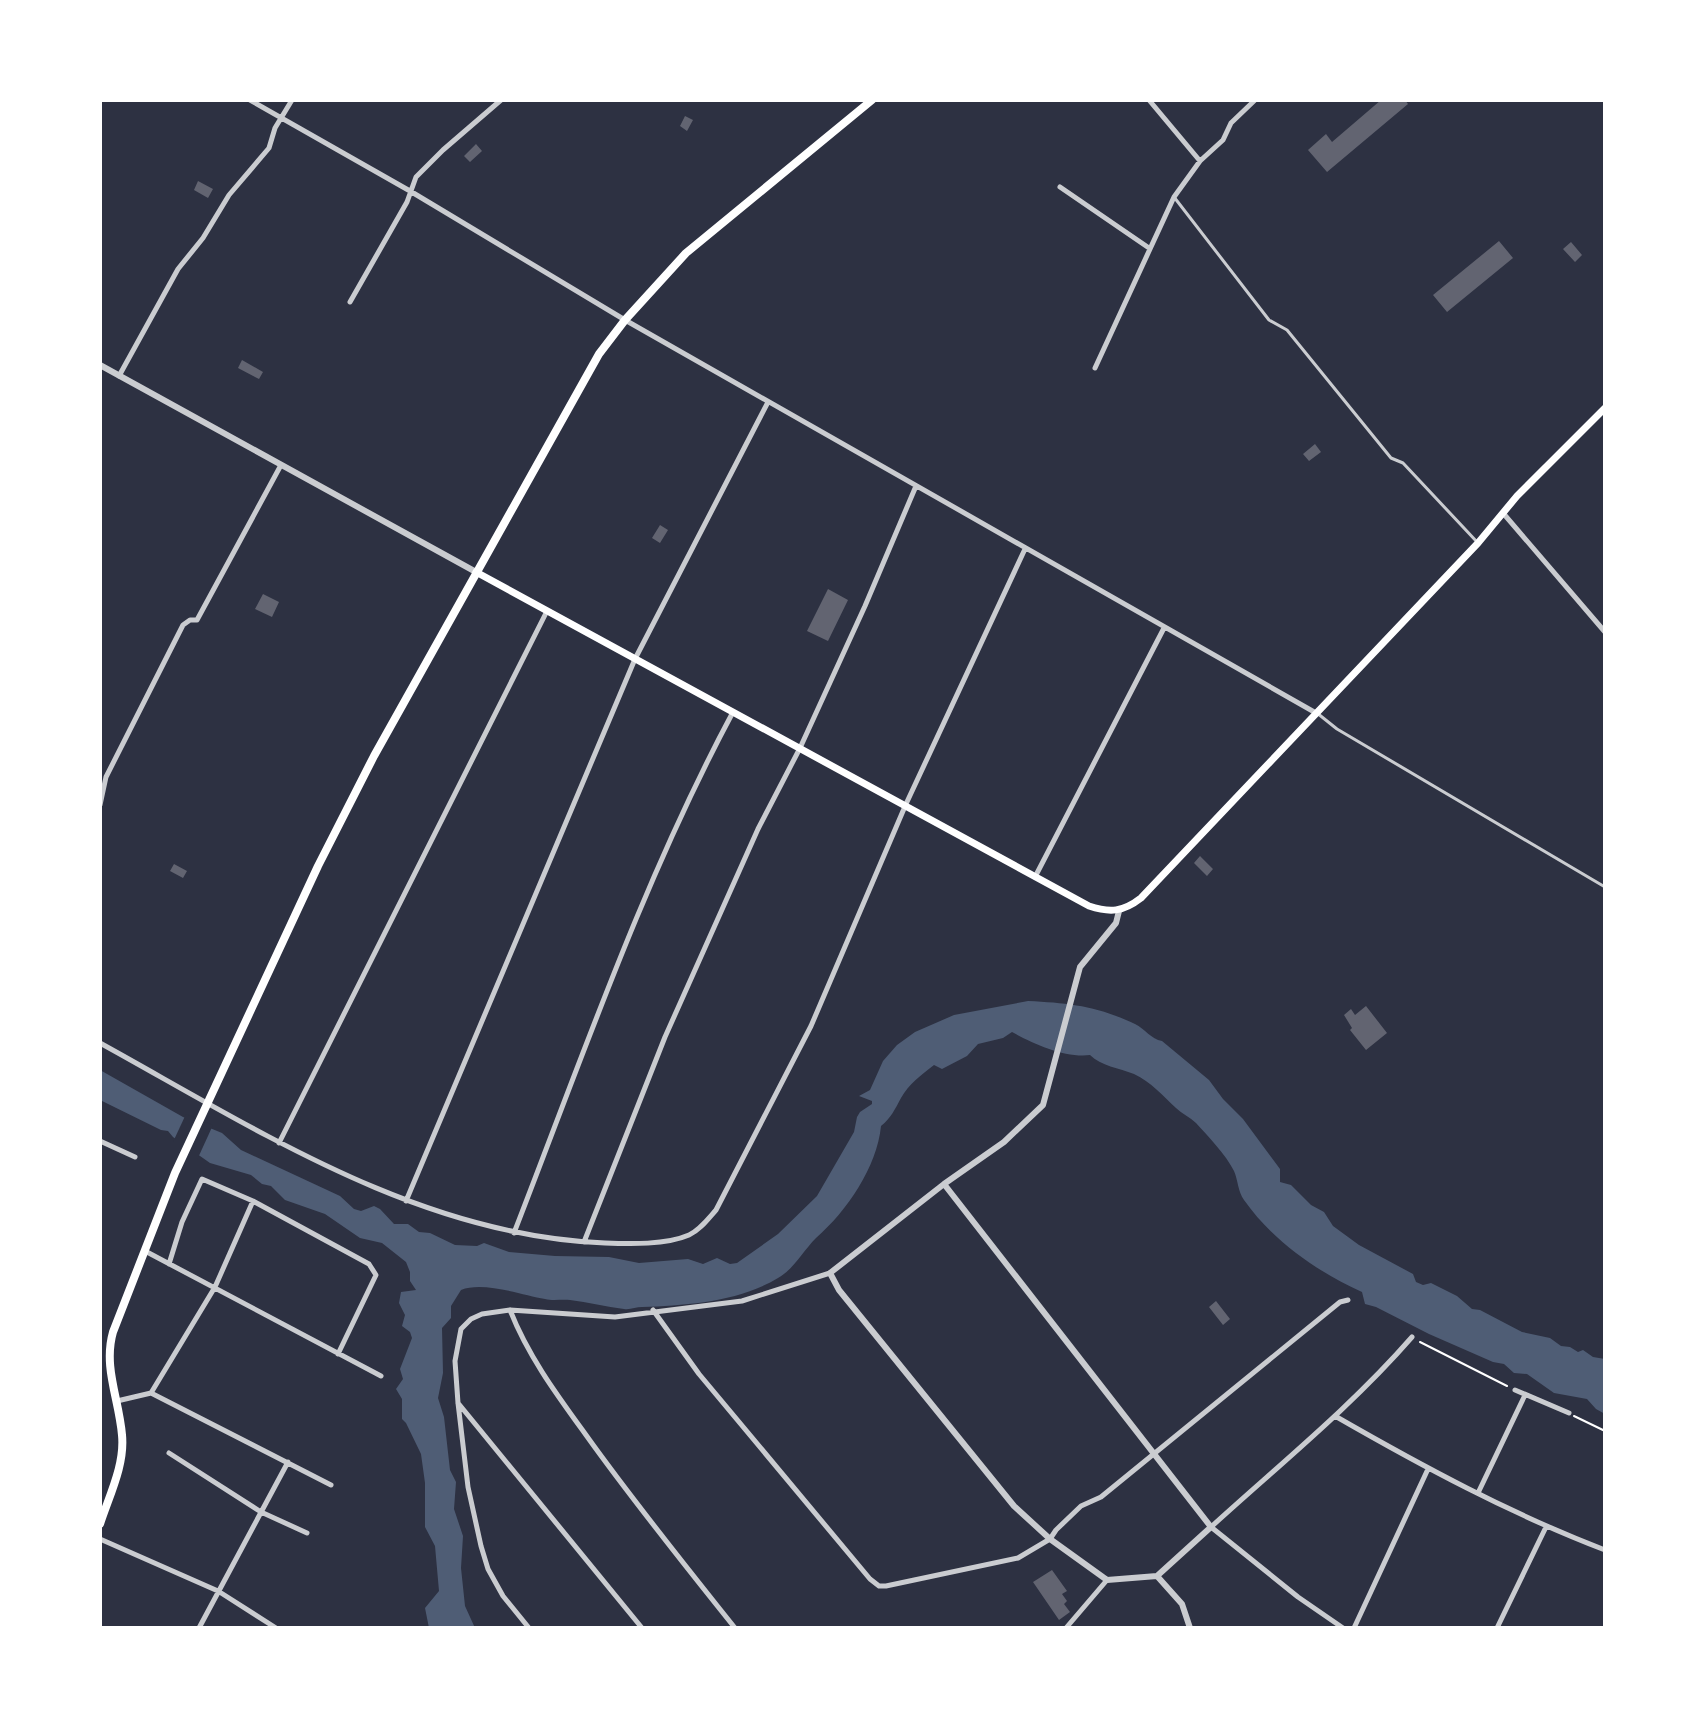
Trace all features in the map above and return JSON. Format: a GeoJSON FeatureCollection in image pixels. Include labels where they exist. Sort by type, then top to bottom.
{"type":"FeatureCollection","features":[{"type":"Feature","properties":{"kind":"main road"},"geometry":{"type":"LineString","coordinates":[[100,1524],[122,1455],[123,1436],[117,1401],[104,1363],[113,1332],[144,1250],[206,1106],[318,866],[374,756],[586,375],[625,320],[702,240],[872,100]]}},
{"type":"Feature","properties":{"kind":"main road"},"geometry":{"type":"LineString","coordinates":[[476,572],[1089,906],[1102,911],[1119,911],[1141,898],[1478,543],[1517,496],[1605,408]]}},
{"type":"Feature","properties":{"kind":"street"},"geometry":{"type":"LineString","coordinates":[[250,100],[410,191],[625,320],[1317,713]]}},
{"type":"Feature","properties":{"kind":"street"},"geometry":{"type":"LineString","coordinates":[[119,376],[178,269],[203,238],[229,195],[269,148],[275,128],[292,100]]}},
{"type":"Feature","properties":{"kind":"street"},"geometry":{"type":"LineString","coordinates":[[350,302],[407,202],[416,177],[501,100]]}},
{"type":"Feature","properties":{"kind":"street"},"geometry":{"type":"LineString","coordinates":[[1149,100],[1200,161]]}},
{"type":"Feature","properties":{"kind":"street"},"geometry":{"type":"LineString","coordinates":[[1095,368],[1174,197],[1200,161],[1223,140],[1231,123],[1255,100]]}},
{"type":"Feature","properties":{"kind":"street"},"geometry":{"type":"LineString","coordinates":[[1060,187],[1149,248]]}},
{"type":"Feature","properties":{"kind":"street"},"geometry":{"type":"LineString","coordinates":[[100,365],[476,572]]}},
{"type":"Feature","properties":{"kind":"street"},"geometry":{"type":"LineString","coordinates":[[406,1201],[635,659],[768,402]]}},
{"type":"Feature","properties":{"kind":"street"},"geometry":{"type":"LineString","coordinates":[[100,805],[106,777],[183,625],[197,620],[281,465]]}},
{"type":"Feature","properties":{"kind":"street"},"geometry":{"type":"LineString","coordinates":[[584,1242],[665,1037],[758,829],[800,748],[916,486]]}},
{"type":"Feature","properties":{"kind":"street"},"geometry":{"type":"LineString","coordinates":[[1503,513],[1605,632]]}},
{"type":"Feature","properties":{"kind":"street"},"geometry":{"type":"LineString","coordinates":[[100,1043],[206,1106],[406,1201],[514,1233],[584,1242],[638,1244],[689,1235],[716,1210],[811,1026],[906,804],[1025,549]]}},
{"type":"Feature","properties":{"kind":"street"},"geometry":{"type":"LineString","coordinates":[[279,1143],[547,611]]}},
{"type":"Feature","properties":{"kind":"street"},"geometry":{"type":"LineString","coordinates":[[1035,877],[1164,628]]}},
{"type":"Feature","properties":{"kind":"street"},"geometry":{"type":"LineString","coordinates":[[514,1233],[621,959],[693,786],[733,712]]}},
{"type":"Feature","properties":{"kind":"street"},"geometry":{"type":"LineString","coordinates":[[529,1628],[503,1596],[488,1569],[468,1487],[455,1361],[461,1329],[482,1314],[510,1310],[615,1317],[742,1301],[830,1273],[944,1184],[1004,1142],[1043,1105],[1080,967],[1116,923],[1119,911]]}},
{"type":"Feature","properties":{"kind":"street"},"geometry":{"type":"LineString","coordinates":[[100,1141],[135,1157]]}},
{"type":"Feature","properties":{"kind":"street"},"geometry":{"type":"LineString","coordinates":[[169,1264],[182,1222],[202,1179],[253,1201],[369,1264],[376,1275],[338,1354]]}},
{"type":"Feature","properties":{"kind":"street"},"geometry":{"type":"LineString","coordinates":[[944,1184],[1211,1527],[1298,1597],[1343,1628]]}},
{"type":"Feature","properties":{"kind":"street"},"geometry":{"type":"LineString","coordinates":[[151,1393],[215,1287],[253,1201]]}},
{"type":"Feature","properties":{"kind":"street"},"geometry":{"type":"LineString","coordinates":[[144,1250],[381,1376]]}},
{"type":"Feature","properties":{"kind":"street"},"geometry":{"type":"LineString","coordinates":[[830,1273],[839,1290],[1014,1506],[1050,1539],[1107,1580],[1157,1576],[1335,1416],[1412,1337]]}},
{"type":"Feature","properties":{"kind":"street"},"geometry":{"type":"LineString","coordinates":[[653,1310],[725,1406],[879,1586],[1018,1558],[1050,1539],[1081,1506],[1101,1497],[1340,1302],[1348,1300]]}},
{"type":"Feature","properties":{"kind":"street"},"geometry":{"type":"LineString","coordinates":[[510,1310],[522,1341],[573,1417],[619,1481],[735,1628]]}},
{"type":"Feature","properties":{"kind":"street"},"geometry":{"type":"LineString","coordinates":[[1515,1390],[1569,1413]]}},
{"type":"Feature","properties":{"kind":"street"},"geometry":{"type":"LineString","coordinates":[[117,1401],[151,1393],[331,1485]]}},
{"type":"Feature","properties":{"kind":"street"},"geometry":{"type":"LineString","coordinates":[[1478,1493],[1525,1395]]}},
{"type":"Feature","properties":{"kind":"street"},"geometry":{"type":"LineString","coordinates":[[458,1403],[642,1628]]}},
{"type":"Feature","properties":{"kind":"street"},"geometry":{"type":"LineString","coordinates":[[1335,1416],[1428,1469],[1546,1527],[1605,1550]]}},
{"type":"Feature","properties":{"kind":"street"},"geometry":{"type":"LineString","coordinates":[[169,1453],[261,1512],[307,1533]]}},
{"type":"Feature","properties":{"kind":"street"},"geometry":{"type":"LineString","coordinates":[[199,1628],[288,1462]]}},
{"type":"Feature","properties":{"kind":"street"},"geometry":{"type":"LineString","coordinates":[[1354,1628],[1428,1469]]}},
{"type":"Feature","properties":{"kind":"street"},"geometry":{"type":"LineString","coordinates":[[1497,1628],[1546,1527]]}},
{"type":"Feature","properties":{"kind":"street"},"geometry":{"type":"LineString","coordinates":[[100,1539],[218,1591],[276,1628]]}},
{"type":"Feature","properties":{"kind":"street"},"geometry":{"type":"LineString","coordinates":[[1157,1576],[1182,1604],[1190,1628]]}},
{"type":"Feature","properties":{"kind":"street"},"geometry":{"type":"LineString","coordinates":[[1066,1628],[1107,1580]]}},
{"type":"Feature","properties":{"kind":"lane"},"geometry":{"type":"LineString","coordinates":[[1174,197],[1269,320],[1287,330],[1391,458],[1403,463],[1478,543]]}},
{"type":"Feature","properties":{"kind":"lane"},"geometry":{"type":"LineString","coordinates":[[1317,713],[1337,729],[1605,887]]}},
{"type":"Feature","properties":{"kind":"path"},"geometry":{"type":"LineString","coordinates":[[1412,1337],[1515,1390]]}},
{"type":"Feature","properties":{"kind":"path"},"geometry":{"type":"LineString","coordinates":[[1569,1413],[1605,1431]]}},
{"type":"Feature","properties":{"kind":"water"},"geometry":{"type":"Polygon","coordinates":[[[1028,1001],[1095,1009],[1135,1024],[1162,1041],[1209,1080],[1243,1119],[1280,1169],[1280,1182],[1291,1185],[1311,1205],[1324,1212],[1333,1226],[1359,1245],[1413,1274],[1416,1282],[1423,1285],[1431,1283],[1457,1296],[1472,1309],[1480,1310],[1522,1332],[1550,1338],[1561,1346],[1605,1359],[1605,1414],[1587,1399],[1554,1393],[1527,1374],[1514,1373],[1504,1364],[1493,1362],[1365,1304],[1362,1292],[1328,1275],[1268,1229],[1242,1197],[1234,1171],[1216,1146],[1196,1123],[1151,1085],[1090,1055],[1060,1052],[1012,1032],[1003,1038],[978,1044],[967,1056],[942,1069],[934,1065],[912,1084],[881,1126],[874,1157],[849,1202],[789,1270],[763,1286],[712,1301],[626,1309],[570,1300],[548,1300],[491,1288],[461,1290],[451,1306],[451,1318],[442,1328],[443,1373],[438,1398],[444,1417],[450,1470],[456,1482],[454,1509],[463,1536],[461,1568],[465,1606],[475,1628],[429,1628],[425,1608],[439,1591],[435,1546],[425,1527],[425,1483],[421,1454],[402,1419],[402,1399],[396,1389],[403,1379],[400,1369],[412,1338],[402,1326],[405,1315],[399,1303],[401,1292],[416,1290],[410,1281],[406,1262],[382,1243],[360,1238],[325,1214],[285,1200],[271,1186],[262,1184],[251,1175],[210,1163],[168,1131],[100,1100],[100,1070],[183,1117],[222,1133],[241,1150],[340,1196],[354,1209],[361,1211],[374,1206],[394,1224],[408,1224],[419,1232],[430,1233],[455,1245],[477,1246],[484,1243],[509,1252],[609,1257],[639,1263],[688,1259],[703,1264],[717,1258],[730,1264],[737,1263],[778,1234],[817,1196],[854,1132],[857,1117],[872,1104],[872,1101],[859,1096],[870,1090],[883,1061],[897,1045],[915,1032],[954,1015],[1028,1001]]]}},
{"type":"Feature","properties":{"kind":"pier"},"geometry":{"type":"Polygon","coordinates":[[[186,1114],[213,1125],[197,1160],[173,1142],[186,1114]]]}},
{"type":"Feature","properties":{"kind":"building"},"geometry":{"type":"Polygon","coordinates":[[[1381,100],[1405,100],[1408,104],[1327,172],[1308,150],[1326,134],[1332,142],[1381,100]]]}},
{"type":"Feature","properties":{"kind":"building"},"geometry":{"type":"Polygon","coordinates":[[[685,116],[693,120],[687,131],[680,126],[685,116]]]}},
{"type":"Feature","properties":{"kind":"building"},"geometry":{"type":"Polygon","coordinates":[[[476,144],[482,151],[470,162],[464,156],[476,144]]]}},
{"type":"Feature","properties":{"kind":"building"},"geometry":{"type":"Polygon","coordinates":[[[198,181],[213,189],[208,198],[194,190],[198,181]]]}},
{"type":"Feature","properties":{"kind":"building"},"geometry":{"type":"Polygon","coordinates":[[[1499,241],[1513,258],[1447,312],[1433,295],[1499,241]]]}},
{"type":"Feature","properties":{"kind":"building"},"geometry":{"type":"Polygon","coordinates":[[[1571,242],[1582,255],[1575,262],[1563,249],[1571,242]]]}},
{"type":"Feature","properties":{"kind":"building"},"geometry":{"type":"Polygon","coordinates":[[[242,360],[263,372],[259,379],[238,368],[242,360]]]}},
{"type":"Feature","properties":{"kind":"building"},"geometry":{"type":"Polygon","coordinates":[[[1315,444],[1321,452],[1309,461],[1303,454],[1315,444]]]}},
{"type":"Feature","properties":{"kind":"building"},"geometry":{"type":"Polygon","coordinates":[[[660,525],[668,530],[660,543],[652,538],[660,525]]]}},
{"type":"Feature","properties":{"kind":"building"},"geometry":{"type":"Polygon","coordinates":[[[828,589],[848,600],[828,641],[807,631],[828,589]]]}},
{"type":"Feature","properties":{"kind":"building"},"geometry":{"type":"Polygon","coordinates":[[[263,594],[279,602],[272,617],[255,609],[263,594]]]}},
{"type":"Feature","properties":{"kind":"building"},"geometry":{"type":"Polygon","coordinates":[[[1200,856],[1213,869],[1207,876],[1194,863],[1200,856]]]}},
{"type":"Feature","properties":{"kind":"building"},"geometry":{"type":"Polygon","coordinates":[[[174,864],[187,871],[183,878],[170,871],[174,864]]]}},
{"type":"Feature","properties":{"kind":"building"},"geometry":{"type":"Polygon","coordinates":[[[1366,1006],[1387,1033],[1366,1050],[1350,1030],[1352,1028],[1344,1015],[1351,1009],[1355,1015],[1366,1006]]]}},
{"type":"Feature","properties":{"kind":"building"},"geometry":{"type":"Polygon","coordinates":[[[1216,1301],[1230,1319],[1223,1325],[1209,1307],[1216,1301]]]}},
{"type":"Feature","properties":{"kind":"building"},"geometry":{"type":"Polygon","coordinates":[[[1052,1570],[1067,1591],[1062,1594],[1070,1612],[1059,1620],[1033,1582],[1052,1570]]]}}]}
